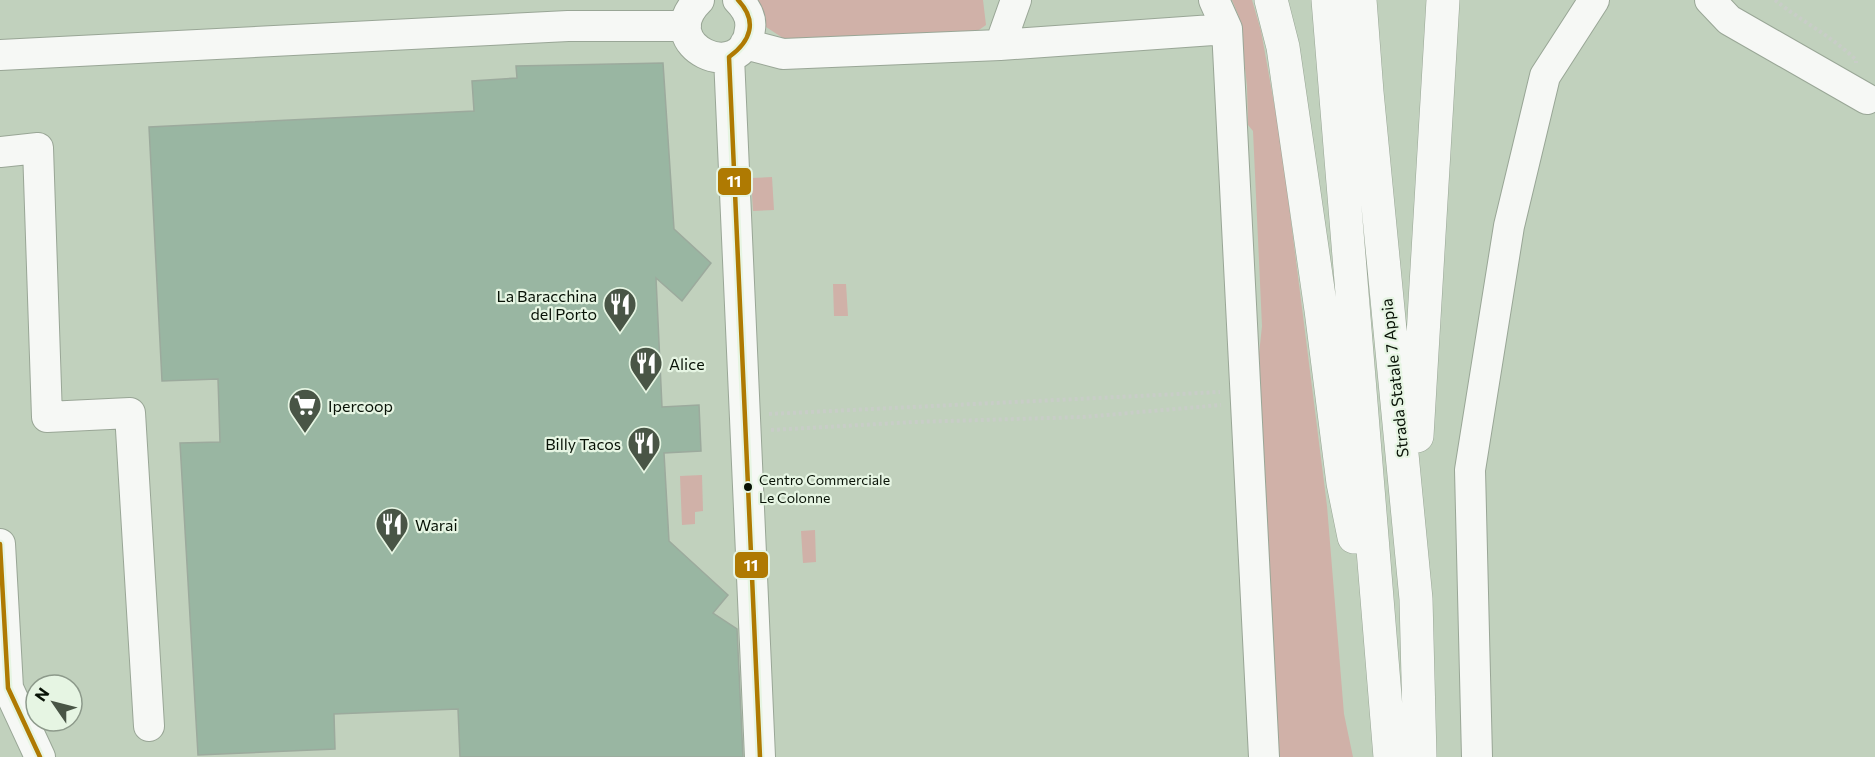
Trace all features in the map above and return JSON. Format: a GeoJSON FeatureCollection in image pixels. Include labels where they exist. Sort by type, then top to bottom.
{"type":"FeatureCollection","features":[{"type":"Feature","properties":{"kind":"highway"},"geometry":{"type":"LineString","coordinates":[[1271,0],[1282,47],[1321,310],[1343,483],[1384,681]]}},
{"type":"Feature","properties":{"kind":"highway","name":"Strada Statale 7 Appia"},"geometry":{"type":"LineString","coordinates":[[1328,0],[1334,96],[1390,757]]}},
{"type":"Feature","properties":{"kind":"highway","name":"Strada Statale 7 Appia"},"geometry":{"type":"LineString","coordinates":[[1360,0],[1416,599],[1420,757]]}},
{"type":"Feature","properties":{"kind":"highway"},"geometry":{"type":"LineString","coordinates":[[1416,599],[1418,409],[1431,226],[1443,0]]}},
{"type":"Feature","properties":{"kind":"street"},"geometry":{"type":"LineString","coordinates":[[738,0],[749,14],[751,24],[749,35],[737,50],[745,423],[760,757]]}},
{"type":"Feature","properties":{"kind":"street"},"geometry":{"type":"LineString","coordinates":[[1000,45],[1016,0]]}},
{"type":"Feature","properties":{"kind":"street"},"geometry":{"type":"LineString","coordinates":[[1214,0],[1227,29],[1264,757]]}},
{"type":"Feature","properties":{"kind":"street"},"geometry":{"type":"LineString","coordinates":[[1477,757],[1470,470],[1509,226],[1545,76],[1594,0]]}},
{"type":"Feature","properties":{"kind":"street"},"geometry":{"type":"LineString","coordinates":[[1710,0],[1729,20],[1858,94]]}},
{"type":"Feature","properties":{"kind":"street"},"geometry":{"type":"LineString","coordinates":[[0,55],[568,26],[692,13],[687,36],[692,45],[699,52],[718,58],[737,50],[783,54],[1000,45],[1227,29]]}},
{"type":"Feature","properties":{"kind":"street"},"geometry":{"type":"LineString","coordinates":[[0,152],[38,148],[47,417],[130,413],[149,726]]}},
{"type":"Feature","properties":{"kind":"street"},"geometry":{"type":"LineString","coordinates":[[0,544],[8,688],[40,757]]}},
{"type":"Feature","properties":{"kind":"path"},"geometry":{"type":"LineString","coordinates":[[1775,0],[1797,18],[1847,51],[1856,60],[1858,94]]}},
{"type":"Feature","properties":{"kind":"path"},"geometry":{"type":"LineString","coordinates":[[745,423],[914,422],[1083,417],[1246,397]]}},
{"type":"Feature","properties":{"kind":"path"},"geometry":{"type":"LineString","coordinates":[[745,423],[1246,397]]}},
{"type":"Feature","properties":{"kind":"shaded area"},"geometry":{"type":"Polygon","coordinates":[[[746,0],[983,0],[986,25],[976,32],[786,40],[766,27],[746,0]]]}},
{"type":"Feature","properties":{"kind":"shaded area"},"geometry":{"type":"Polygon","coordinates":[[[1232,0],[1252,0],[1261,31],[1281,142],[1327,506],[1344,714],[1353,757],[1276,757],[1259,354],[1262,326],[1253,131],[1248,125],[1247,86],[1239,17],[1232,0]]]}},
{"type":"Feature","properties":{"kind":"shaded area"},"geometry":{"type":"Polygon","coordinates":[[[772,177],[774,210],[753,211],[751,178],[772,177]]]}},
{"type":"Feature","properties":{"kind":"shaded area"},"geometry":{"type":"Polygon","coordinates":[[[833,284],[846,284],[848,316],[834,316],[833,284]]]}},
{"type":"Feature","properties":{"kind":"shaded area"},"geometry":{"type":"Polygon","coordinates":[[[702,475],[703,511],[695,512],[695,524],[682,525],[680,476],[702,475]]]}},
{"type":"Feature","properties":{"kind":"shaded area"},"geometry":{"type":"Polygon","coordinates":[[[815,530],[816,562],[803,563],[801,531],[815,530]]]}},
{"type":"Feature","properties":{"kind":"building"},"geometry":{"type":"Polygon","coordinates":[[[663,63],[674,229],[711,263],[682,301],[656,278],[662,407],[699,405],[701,451],[664,453],[669,541],[728,595],[713,613],[737,629],[743,757],[460,757],[458,709],[334,714],[335,749],[198,755],[180,443],[220,442],[218,379],[162,381],[149,127],[474,111],[472,81],[517,78],[516,66],[663,63]]]}},
{"type":"Feature","properties":{"kind":"transit line","name":"11"},"geometry":{"type":"LineString","coordinates":[[738,0],[750,23],[747,37],[737,51],[729,57],[760,757]]}},
{"type":"Feature","properties":{"kind":"transit line","name":"11"},"geometry":{"type":"LineString","coordinates":[[0,544],[8,688],[40,757]]}},
{"type":"Feature","properties":{"kind":"place","name":"La Baracchina del Porto"},"geometry":{"type":"Point","coordinates":[620,333]}},
{"type":"Feature","properties":{"kind":"place","name":"Alice"},"geometry":{"type":"Point","coordinates":[646,392]}},
{"type":"Feature","properties":{"kind":"place","name":"Ipercoop"},"geometry":{"type":"Point","coordinates":[305,434]}},
{"type":"Feature","properties":{"kind":"place","name":"Billy Tacos"},"geometry":{"type":"Point","coordinates":[644,472]}},
{"type":"Feature","properties":{"kind":"place","name":"Centro Commerciale Le Colonne"},"geometry":{"type":"Point","coordinates":[748,487]}},
{"type":"Feature","properties":{"kind":"place","name":"Warai"},"geometry":{"type":"Point","coordinates":[392,553]}}]}
